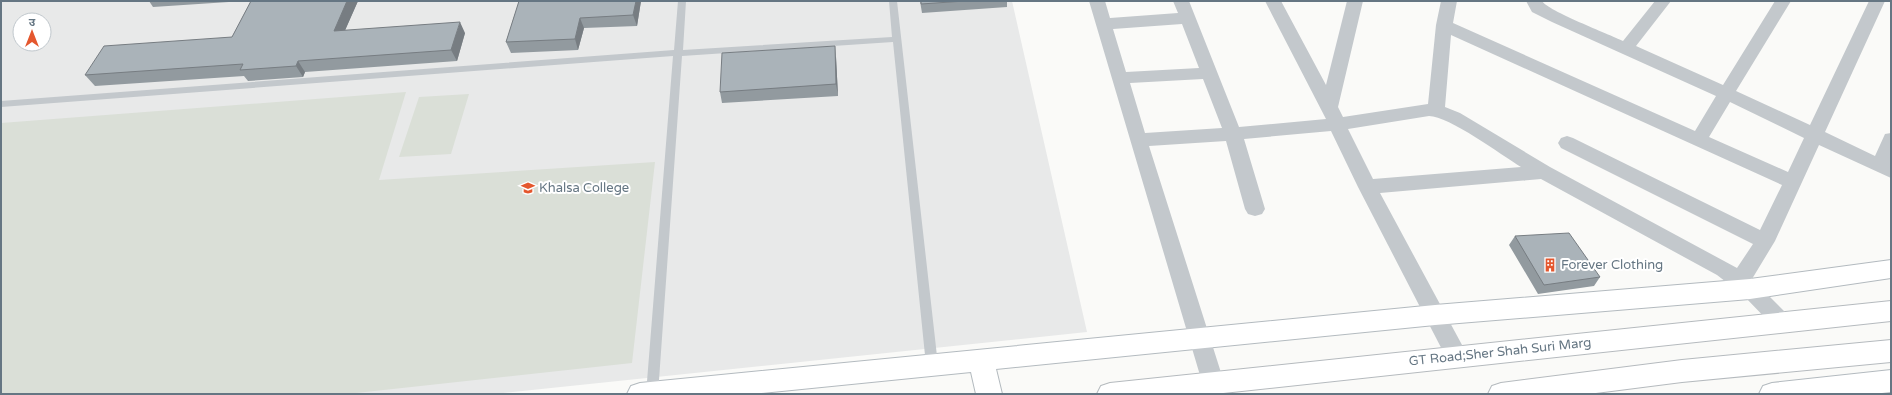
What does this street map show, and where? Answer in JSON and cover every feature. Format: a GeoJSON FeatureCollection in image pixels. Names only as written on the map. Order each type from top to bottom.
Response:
{"type":"FeatureCollection","features":[{"type":"Feature","properties":{"kind":"main road"},"geometry":{"type":"LineString","coordinates":[[648,394],[932,364],[1745,285],[1891,269]]}},
{"type":"Feature","properties":{"kind":"main road","name":"GT Road;Sher Shah Suri Marg"},"geometry":{"type":"LineString","coordinates":[[1110,394],[1891,311]]}},
{"type":"Feature","properties":{"kind":"main road"},"geometry":{"type":"LineString","coordinates":[[1501,394],[1682,372],[1891,351]]}},
{"type":"Feature","properties":{"kind":"main road"},"geometry":{"type":"LineString","coordinates":[[981,360],[989,394]]}},
{"type":"Feature","properties":{"kind":"main road"},"geometry":{"type":"LineString","coordinates":[[1772,394],[1807,392],[1891,381]]}},
{"type":"Feature","properties":{"kind":"street"},"geometry":{"type":"LineString","coordinates":[[1097,1],[1105,24],[1119,78],[1213,382]]}},
{"type":"Feature","properties":{"kind":"street"},"geometry":{"type":"LineString","coordinates":[[1181,1],[1233,134],[1255,209]]}},
{"type":"Feature","properties":{"kind":"street"},"geometry":{"type":"LineString","coordinates":[[1273,1],[1329,107],[1367,186],[1457,356]]}},
{"type":"Feature","properties":{"kind":"street"},"geometry":{"type":"LineString","coordinates":[[1329,107],[1355,1]]}},
{"type":"Feature","properties":{"kind":"street"},"geometry":{"type":"LineString","coordinates":[[1436,110],[1444,25],[1449,1]]}},
{"type":"Feature","properties":{"kind":"street"},"geometry":{"type":"LineString","coordinates":[[1534,1],[1538,8],[1886,168],[1891,139]]}},
{"type":"Feature","properties":{"kind":"street"},"geometry":{"type":"LineString","coordinates":[[1625,49],[1662,1]]}},
{"type":"Feature","properties":{"kind":"street"},"geometry":{"type":"LineString","coordinates":[[1698,140],[1783,1]]}},
{"type":"Feature","properties":{"kind":"street"},"geometry":{"type":"LineString","coordinates":[[1745,285],[1875,1]]}},
{"type":"Feature","properties":{"kind":"street"},"geometry":{"type":"LineString","coordinates":[[1105,24],[1187,18]]}},
{"type":"Feature","properties":{"kind":"street"},"geometry":{"type":"LineString","coordinates":[[1444,25],[1792,182]]}},
{"type":"Feature","properties":{"kind":"street"},"geometry":{"type":"LineString","coordinates":[[1119,78],[1210,72]]}},
{"type":"Feature","properties":{"kind":"street"},"geometry":{"type":"LineString","coordinates":[[1138,140],[1233,134],[1337,124],[1436,110],[1454,117],[1543,172],[1714,263],[1745,285],[1782,322]]}},
{"type":"Feature","properties":{"kind":"street"},"geometry":{"type":"LineString","coordinates":[[1567,143],[1765,241]]}},
{"type":"Feature","properties":{"kind":"street"},"geometry":{"type":"LineString","coordinates":[[1367,186],[1543,172]]}},
{"type":"Feature","properties":{"kind":"lane"},"geometry":{"type":"LineString","coordinates":[[648,394],[682,1]]}},
{"type":"Feature","properties":{"kind":"lane"},"geometry":{"type":"LineString","coordinates":[[893,1],[932,364]]}},
{"type":"Feature","properties":{"kind":"lane"},"geometry":{"type":"LineString","coordinates":[[1,104],[677,54],[898,40]]}},
{"type":"Feature","properties":{"kind":"shaded area","name":"Khalsa College"},"geometry":{"type":"Polygon","coordinates":[[[1,1],[1012,1],[1087,332],[494,394],[1,394],[1,1]]]}},
{"type":"Feature","properties":{"kind":"shaded area"},"geometry":{"type":"Polygon","coordinates":[[[406,92],[379,180],[655,162],[632,363],[347,394],[1,394],[1,123],[406,92]]]}},
{"type":"Feature","properties":{"kind":"shaded area"},"geometry":{"type":"Polygon","coordinates":[[[469,94],[451,154],[399,157],[419,97],[469,94]]]}},
{"type":"Feature","properties":{"kind":"building"},"geometry":{"type":"Polygon","coordinates":[[[251,1],[347,1],[334,31],[460,22],[451,50],[298,61],[296,66],[240,70],[243,64],[85,75],[104,46],[232,37],[251,1]]]}},
{"type":"Feature","properties":{"kind":"building"},"geometry":{"type":"Polygon","coordinates":[[[519,1],[636,1],[633,15],[580,18],[575,39],[506,42],[519,1]]]}},
{"type":"Feature","properties":{"kind":"building"},"geometry":{"type":"Polygon","coordinates":[[[921,1],[965,1],[921,4],[921,1]]]}},
{"type":"Feature","properties":{"kind":"building"},"geometry":{"type":"Polygon","coordinates":[[[835,46],[836,84],[720,92],[722,53],[835,46]]]}},
{"type":"Feature","properties":{"kind":"building","name":"Forever Clothing"},"geometry":{"type":"Polygon","coordinates":[[[1569,233],[1600,277],[1544,285],[1515,236],[1569,233]]]}},
{"type":"Feature","properties":{"kind":"place","name":"Khalsa College"},"geometry":{"type":"Point","coordinates":[528,188]}},
{"type":"Feature","properties":{"kind":"place","name":"Forever Clothing"},"geometry":{"type":"Point","coordinates":[1550,265]}}]}
